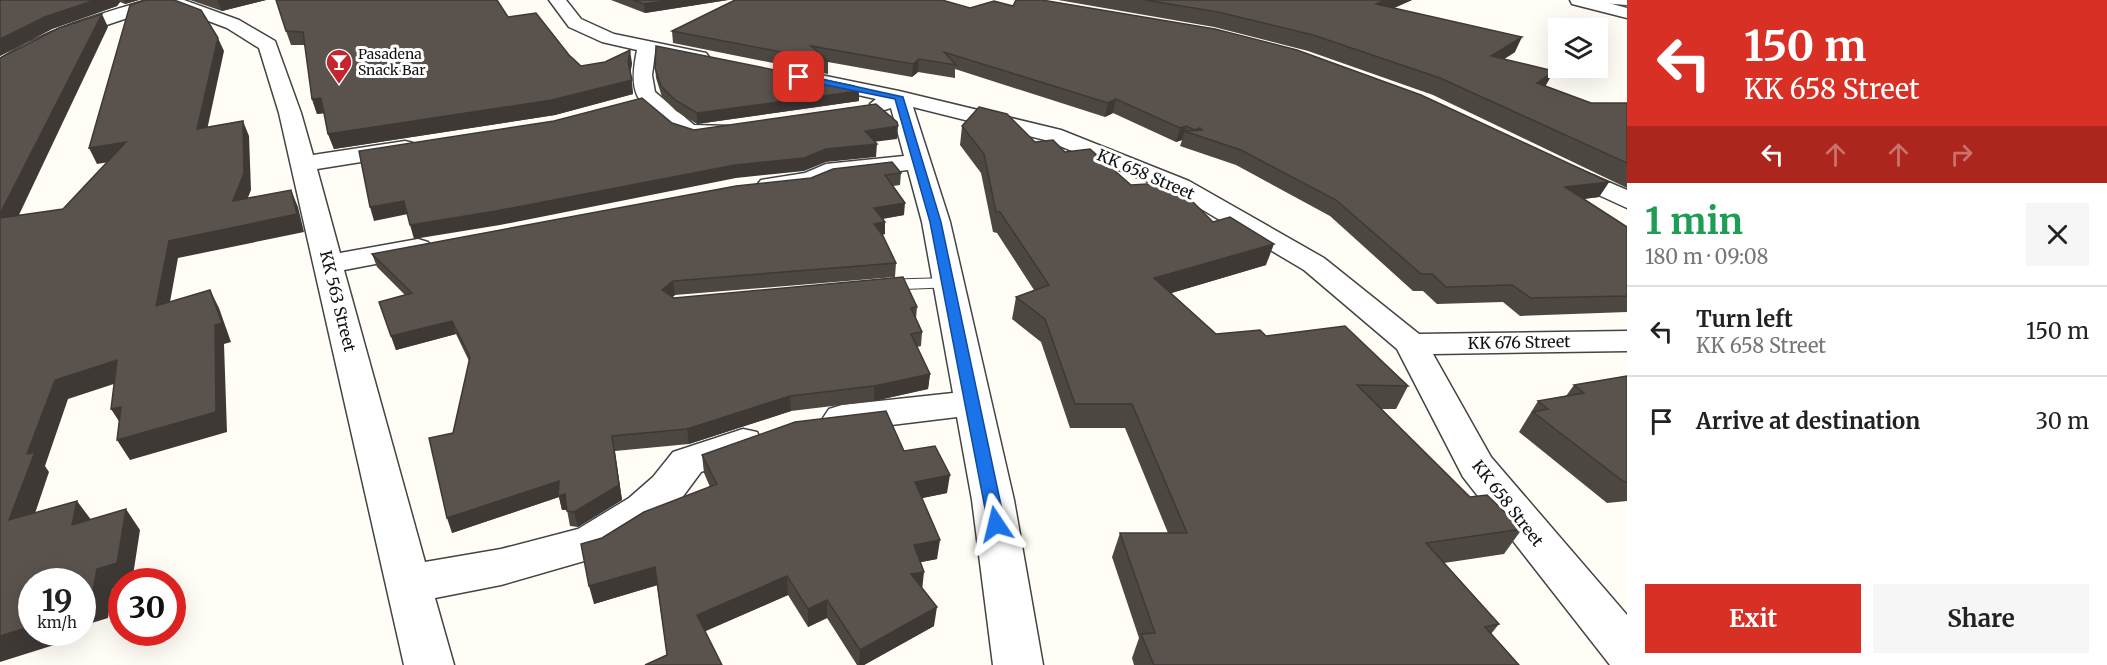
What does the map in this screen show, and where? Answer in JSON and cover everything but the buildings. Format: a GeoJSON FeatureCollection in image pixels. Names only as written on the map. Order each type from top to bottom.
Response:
{"type":"FeatureCollection","features":[{"type":"Feature","properties":{"kind":"street"},"geometry":{"type":"LineString","coordinates":[[557,0],[575,23],[609,38],[729,63]]}},
{"type":"Feature","properties":{"kind":"street"},"geometry":{"type":"LineString","coordinates":[[1578,0],[1627,13]]}},
{"type":"Feature","properties":{"kind":"street"},"geometry":{"type":"LineString","coordinates":[[0,68],[22,52],[56,35],[186,2]]}},
{"type":"Feature","properties":{"kind":"street","name":"KK 563 Street"},"geometry":{"type":"LineString","coordinates":[[186,2],[233,24],[268,45],[290,112],[429,665]]}},
{"type":"Feature","properties":{"kind":"street"},"geometry":{"type":"LineString","coordinates":[[647,46],[642,75],[645,93],[640,102],[688,132],[746,128]]}},
{"type":"Feature","properties":{"kind":"street","name":"KK 658 Street"},"geometry":{"type":"LineString","coordinates":[[787,74],[899,97],[1053,135],[1180,186],[1314,264],[1411,344],[1477,467],[1627,650]]}},
{"type":"Feature","properties":{"kind":"street"},"geometry":{"type":"LineString","coordinates":[[835,114],[868,109],[899,97],[936,222],[993,500],[1018,665]]}},
{"type":"Feature","properties":{"kind":"street"},"geometry":{"type":"LineString","coordinates":[[303,165],[429,144]]}},
{"type":"Feature","properties":{"kind":"street"},"geometry":{"type":"LineString","coordinates":[[745,188],[811,180],[826,172],[918,162]]}},
{"type":"Feature","properties":{"kind":"street"},"geometry":{"type":"LineString","coordinates":[[1547,162],[1625,197]]}},
{"type":"Feature","properties":{"kind":"street"},"geometry":{"type":"LineString","coordinates":[[328,264],[444,244]]}},
{"type":"Feature","properties":{"kind":"street","name":"KK 676 Street"},"geometry":{"type":"LineString","coordinates":[[1411,344],[1627,341]]}},
{"type":"Feature","properties":{"kind":"street"},"geometry":{"type":"LineString","coordinates":[[409,584],[501,567],[590,543],[644,509],[667,488],[687,462],[792,427],[973,403]]}},
{"type":"Feature","properties":{"kind":"lane"},"geometry":{"type":"LineString","coordinates":[[1601,0],[1627,2]]}},
{"type":"Feature","properties":{"kind":"lane"},"geometry":{"type":"LineString","coordinates":[[860,287],[948,283]]}},
{"type":"Feature","properties":{"kind":"place","name":"Pasadena Snack Bar"},"geometry":{"type":"Point","coordinates":[339,85]}},
{"type":"Feature","properties":{"kind":"route"},"geometry":{"type":"LineString","coordinates":[[799,77],[899,97],[936,222],[996,524]]}}]}
